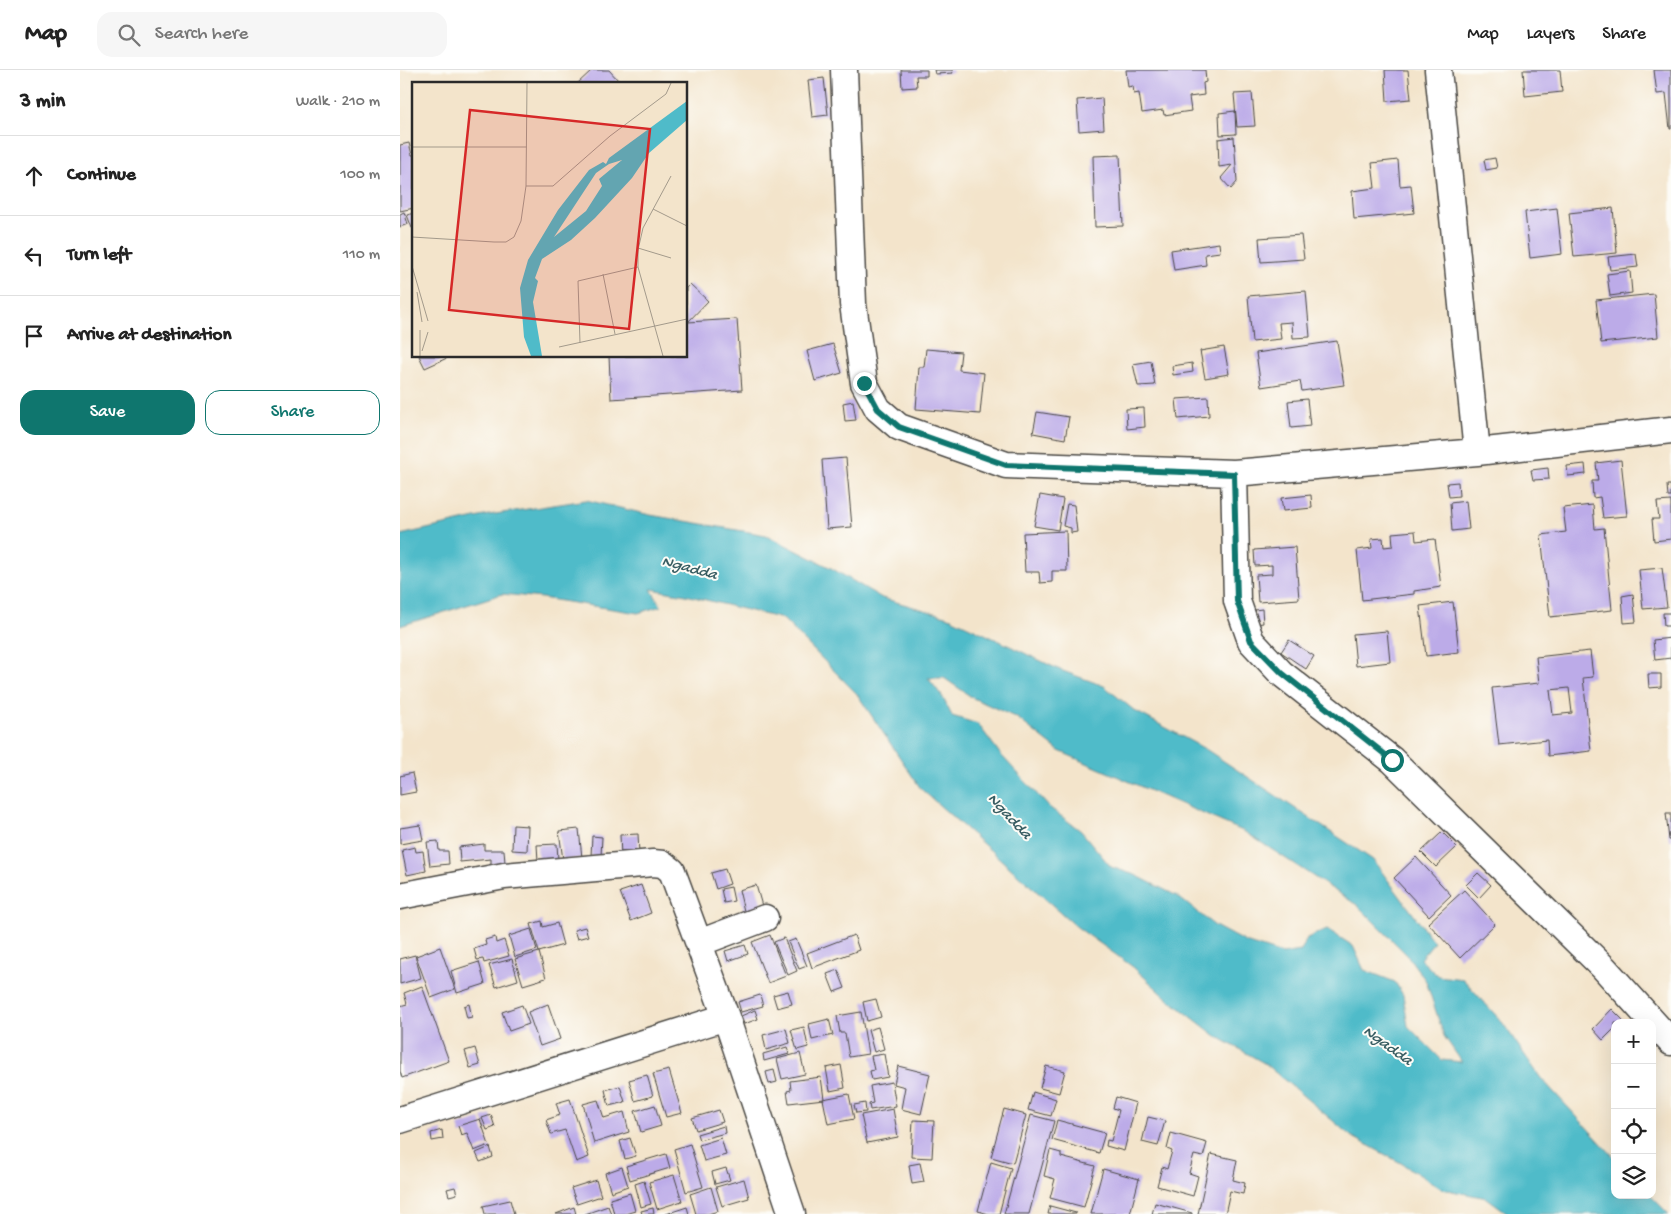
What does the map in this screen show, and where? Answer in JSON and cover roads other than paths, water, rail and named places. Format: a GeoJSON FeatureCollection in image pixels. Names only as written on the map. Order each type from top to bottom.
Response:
{"type":"FeatureCollection","features":[{"type":"Feature","properties":{"kind":"street"},"geometry":{"type":"LineString","coordinates":[[844,70],[853,304],[864,383],[878,409],[899,427],[1006,465],[1234,474],[1477,452],[1671,430]]}},
{"type":"Feature","properties":{"kind":"street"},"geometry":{"type":"LineString","coordinates":[[1438,70],[1477,452]]}},
{"type":"Feature","properties":{"kind":"street"},"geometry":{"type":"LineString","coordinates":[[1234,474],[1237,601],[1251,641],[1282,673],[1392,760],[1604,968],[1671,1042]]}},
{"type":"Feature","properties":{"kind":"street"},"geometry":{"type":"LineString","coordinates":[[400,896],[504,876],[653,863],[663,864],[672,871],[726,1017],[792,1214]]}},
{"type":"Feature","properties":{"kind":"street"},"geometry":{"type":"LineString","coordinates":[[699,943],[765,918]]}},
{"type":"Feature","properties":{"kind":"street"},"geometry":{"type":"LineString","coordinates":[[400,1120],[726,1017]]}},
{"type":"Feature","properties":{"kind":"water","name":"Ngadda"},"geometry":{"type":"Polygon","coordinates":[[[586,500],[650,515],[766,535],[831,568],[882,598],[949,617],[1060,670],[1104,686],[1135,711],[1207,750],[1373,860],[1434,942],[1420,959],[1438,976],[1463,979],[1502,1022],[1540,1077],[1611,1154],[1611,1199],[1654,1199],[1669,1214],[1509,1214],[1487,1198],[1442,1189],[1401,1163],[1351,1136],[1264,1063],[1216,1036],[1167,998],[1133,967],[1077,927],[921,789],[857,694],[783,619],[686,595],[651,589],[661,606],[638,613],[542,598],[502,594],[400,626],[400,535],[489,515],[586,500]],[[928,678],[942,696],[952,716],[978,724],[1001,755],[1049,807],[1081,831],[1111,867],[1135,875],[1177,896],[1215,926],[1245,942],[1282,954],[1301,951],[1307,938],[1327,929],[1353,946],[1364,970],[1395,982],[1403,995],[1408,1026],[1442,1060],[1462,1062],[1444,1036],[1426,981],[1407,955],[1357,905],[1245,832],[1059,751],[1017,718],[973,698],[944,678],[928,678]]]}}]}
